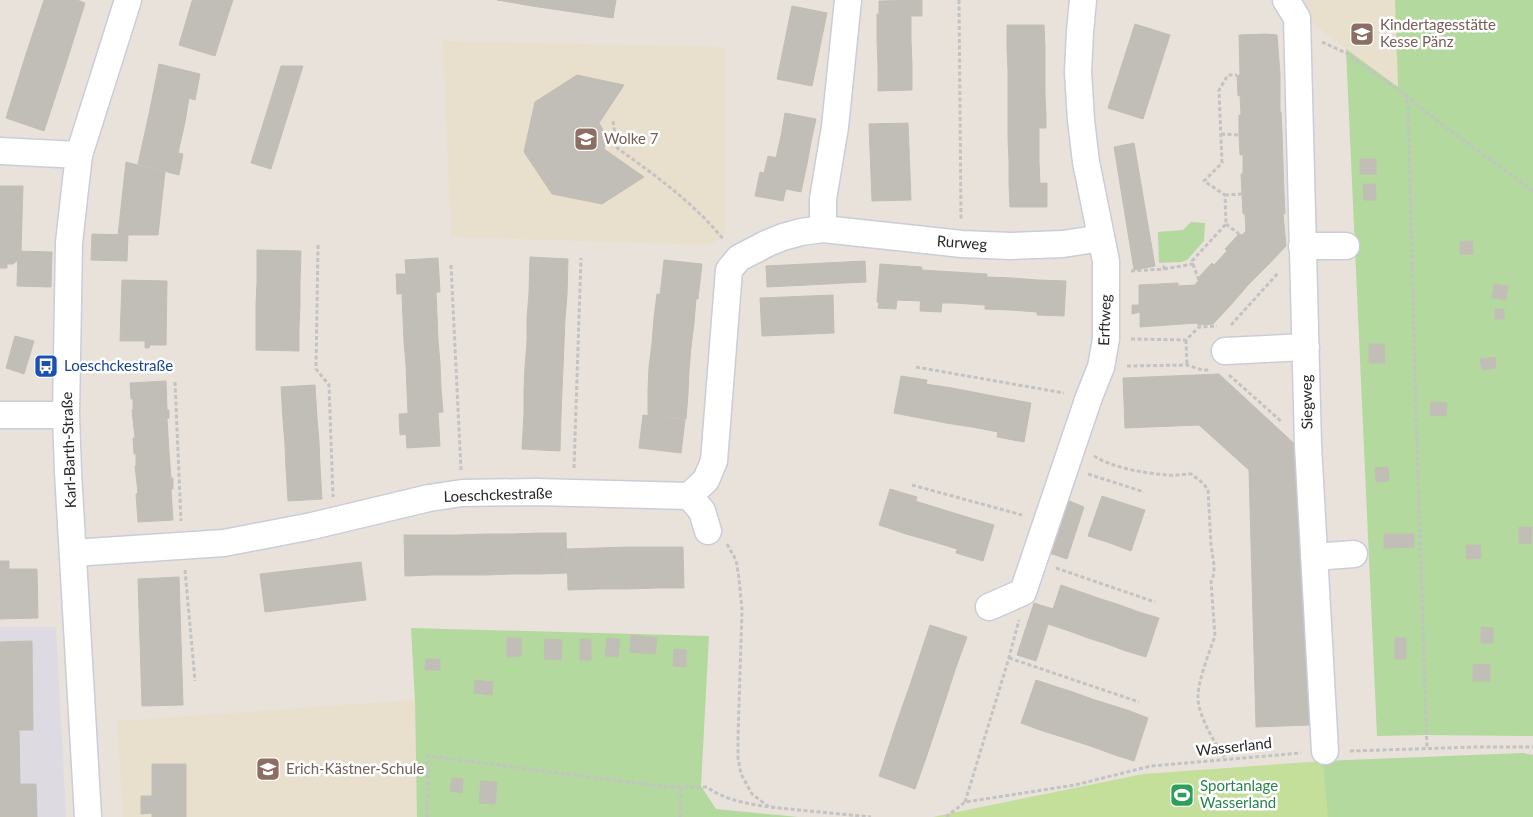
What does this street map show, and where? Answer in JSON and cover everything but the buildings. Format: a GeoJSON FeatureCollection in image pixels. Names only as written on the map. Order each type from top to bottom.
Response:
{"type":"FeatureCollection","features":[{"type":"Feature","properties":{"kind":"street","name":"Karl-Barth-Straße"},"geometry":{"type":"LineString","coordinates":[[88,817],[66,415],[69,243],[80,155],[128,0]]}},
{"type":"Feature","properties":{"kind":"street"},"geometry":{"type":"LineString","coordinates":[[823,229],[823,199],[835,127],[848,0]]}},
{"type":"Feature","properties":{"kind":"street","name":"Erftweg"},"geometry":{"type":"LineString","coordinates":[[1023,592],[1101,367],[1106,339],[1106,261],[1086,162],[1081,120],[1078,72],[1083,0]]}},
{"type":"Feature","properties":{"kind":"street","name":"Siegweg"},"geometry":{"type":"LineString","coordinates":[[1286,0],[1297,18],[1308,445],[1325,751]]}},
{"type":"Feature","properties":{"kind":"street"},"geometry":{"type":"LineString","coordinates":[[0,151],[80,155]]}},
{"type":"Feature","properties":{"kind":"street","name":"Rurweg"},"geometry":{"type":"LineString","coordinates":[[739,258],[783,237],[823,229],[962,244],[1010,246],[1063,244],[1101,238]]}},
{"type":"Feature","properties":{"kind":"street"},"geometry":{"type":"LineString","coordinates":[[1302,246],[1346,246]]}},
{"type":"Feature","properties":{"kind":"street"},"geometry":{"type":"LineString","coordinates":[[708,531],[702,511],[689,496],[706,480],[714,461],[729,270],[739,258]]}},
{"type":"Feature","properties":{"kind":"street"},"geometry":{"type":"LineString","coordinates":[[1222,348],[1306,347]]}},
{"type":"Feature","properties":{"kind":"street"},"geometry":{"type":"LineString","coordinates":[[0,415],[66,415]]}},
{"type":"Feature","properties":{"kind":"street","name":"Loeschckestraße"},"geometry":{"type":"LineString","coordinates":[[73,554],[224,543],[429,498],[462,493],[536,492],[689,496]]}},
{"type":"Feature","properties":{"kind":"street"},"geometry":{"type":"LineString","coordinates":[[1314,557],[1354,554]]}},
{"type":"Feature","properties":{"kind":"street"},"geometry":{"type":"LineString","coordinates":[[989,607],[1023,592]]}},
{"type":"Feature","properties":{"kind":"path"},"geometry":{"type":"LineString","coordinates":[[959,0],[962,244]]}},
{"type":"Feature","properties":{"kind":"path"},"geometry":{"type":"LineString","coordinates":[[1297,31],[1346,53],[1405,94],[1440,123],[1533,191]]}},
{"type":"Feature","properties":{"kind":"path"},"geometry":{"type":"LineString","coordinates":[[1237,75],[1228,75],[1219,90],[1222,163],[1204,181],[1226,195],[1242,194]]}},
{"type":"Feature","properties":{"kind":"path"},"geometry":{"type":"LineString","coordinates":[[1405,94],[1408,105],[1415,395],[1427,749]]}},
{"type":"Feature","properties":{"kind":"path"},"geometry":{"type":"LineString","coordinates":[[613,121],[617,148],[662,181],[702,215],[739,258]]}},
{"type":"Feature","properties":{"kind":"path"},"geometry":{"type":"LineString","coordinates":[[1221,134],[1239,135]]}},
{"type":"Feature","properties":{"kind":"path"},"geometry":{"type":"LineString","coordinates":[[1198,278],[1192,260],[1226,224],[1226,195]]}},
{"type":"Feature","properties":{"kind":"path"},"geometry":{"type":"LineString","coordinates":[[1226,224],[1239,234]]}},
{"type":"Feature","properties":{"kind":"path"},"geometry":{"type":"LineString","coordinates":[[318,245],[316,370],[329,385],[334,520]]}},
{"type":"Feature","properties":{"kind":"path"},"geometry":{"type":"LineString","coordinates":[[1101,367],[1187,365],[1202,370],[1222,348],[1302,246]]}},
{"type":"Feature","properties":{"kind":"path"},"geometry":{"type":"LineString","coordinates":[[573,494],[581,258]]}},
{"type":"Feature","properties":{"kind":"path"},"geometry":{"type":"LineString","coordinates":[[1164,263],[1164,269]]}},
{"type":"Feature","properties":{"kind":"path"},"geometry":{"type":"LineString","coordinates":[[1106,273],[1164,269],[1193,264]]}},
{"type":"Feature","properties":{"kind":"path"},"geometry":{"type":"LineString","coordinates":[[451,265],[462,493]]}},
{"type":"Feature","properties":{"kind":"path"},"geometry":{"type":"LineString","coordinates":[[1187,365],[1186,340],[1198,327],[1222,348],[1308,445]]}},
{"type":"Feature","properties":{"kind":"path"},"geometry":{"type":"LineString","coordinates":[[1106,339],[1186,340]]}},
{"type":"Feature","properties":{"kind":"path"},"geometry":{"type":"LineString","coordinates":[[916,367],[1089,398]]}},
{"type":"Feature","properties":{"kind":"path"},"geometry":{"type":"LineString","coordinates":[[175,382],[182,546],[195,681]]}},
{"type":"Feature","properties":{"kind":"path"},"geometry":{"type":"LineString","coordinates":[[1069,457],[1086,452],[1114,466],[1170,476],[1191,474],[1203,483],[1208,490],[1214,565],[1214,574],[1211,581],[1216,636],[1198,695],[1200,708],[1210,731],[1226,759]]}},
{"type":"Feature","properties":{"kind":"path"},"geometry":{"type":"LineString","coordinates":[[1069,457],[1144,492]]}},
{"type":"Feature","properties":{"kind":"path"},"geometry":{"type":"LineString","coordinates":[[912,485],[1047,522]]}},
{"type":"Feature","properties":{"kind":"path"},"geometry":{"type":"LineString","coordinates":[[708,531],[726,542],[736,560],[742,610],[738,758],[741,774],[752,794],[769,807]]}},
{"type":"Feature","properties":{"kind":"path"},"geometry":{"type":"LineString","coordinates":[[1034,561],[1155,602]]}},
{"type":"Feature","properties":{"kind":"path"},"geometry":{"type":"LineString","coordinates":[[965,802],[1019,625],[1023,592]]}},
{"type":"Feature","properties":{"kind":"path"},"geometry":{"type":"LineString","coordinates":[[1009,658],[1139,702]]}},
{"type":"Feature","properties":{"kind":"path","name":"Wasserland"},"geometry":{"type":"LineString","coordinates":[[946,817],[965,802],[1075,785],[1151,766],[1325,751],[1533,747]]}},
{"type":"Feature","properties":{"kind":"path"},"geometry":{"type":"LineString","coordinates":[[427,817],[428,756],[667,788],[707,787],[734,799],[755,805],[871,817]]}},
{"type":"Feature","properties":{"kind":"path"},"geometry":{"type":"LineString","coordinates":[[680,817],[681,787]]}},
{"type":"Feature","properties":{"kind":"shaded area","name":"Kindertagesstätte Kesse Pänz"},"geometry":{"type":"Polygon","coordinates":[[[1301,0],[1395,0],[1398,88],[1308,20],[1307,4],[1301,0]]]}},
{"type":"Feature","properties":{"kind":"shaded area","name":"Wolke 7"},"geometry":{"type":"Polygon","coordinates":[[[443,41],[725,47],[726,231],[722,237],[710,245],[451,237],[443,41]]]}},
{"type":"Feature","properties":{"kind":"shaded area"},"geometry":{"type":"Polygon","coordinates":[[[0,627],[56,627],[66,817],[0,817],[0,627]]]}},
{"type":"Feature","properties":{"kind":"shaded area","name":"Erich-Kästner-Schule"},"geometry":{"type":"Polygon","coordinates":[[[415,700],[417,817],[123,817],[117,721],[415,700]]]}},
{"type":"Feature","properties":{"kind":"green space"},"geometry":{"type":"Polygon","coordinates":[[[1395,0],[1533,0],[1533,736],[1377,736],[1346,49],[1398,87],[1395,0]]]}},
{"type":"Feature","properties":{"kind":"green space"},"geometry":{"type":"Polygon","coordinates":[[[1191,222],[1205,223],[1204,241],[1187,260],[1159,263],[1158,232],[1183,230],[1191,222]]]}},
{"type":"Feature","properties":{"kind":"green space"},"geometry":{"type":"Polygon","coordinates":[[[411,628],[709,636],[701,786],[716,809],[798,817],[417,817],[415,700],[411,628]]]}},
{"type":"Feature","properties":{"kind":"green space"},"geometry":{"type":"Polygon","coordinates":[[[1523,753],[1533,755],[1533,817],[1304,817],[1323,761],[1523,753]]]}},
{"type":"Feature","properties":{"kind":"green space","name":"Sportanlage Wasserland"},"geometry":{"type":"Polygon","coordinates":[[[1323,761],[1328,817],[933,817],[1143,774],[1323,761]]]}},
{"type":"Feature","properties":{"kind":"place","name":"Kindertagesstätte Kesse Pänz"},"geometry":{"type":"Point","coordinates":[1362,34]}},
{"type":"Feature","properties":{"kind":"place","name":"Wolke 7"},"geometry":{"type":"Point","coordinates":[586,139]}},
{"type":"Feature","properties":{"kind":"place","name":"Loeschckestraße"},"geometry":{"type":"Point","coordinates":[46,366]}},
{"type":"Feature","properties":{"kind":"place","name":"Erich-Kästner-Schule"},"geometry":{"type":"Point","coordinates":[268,769]}},
{"type":"Feature","properties":{"kind":"place","name":"Sportanlage Wasserland"},"geometry":{"type":"Point","coordinates":[1182,795]}}]}
